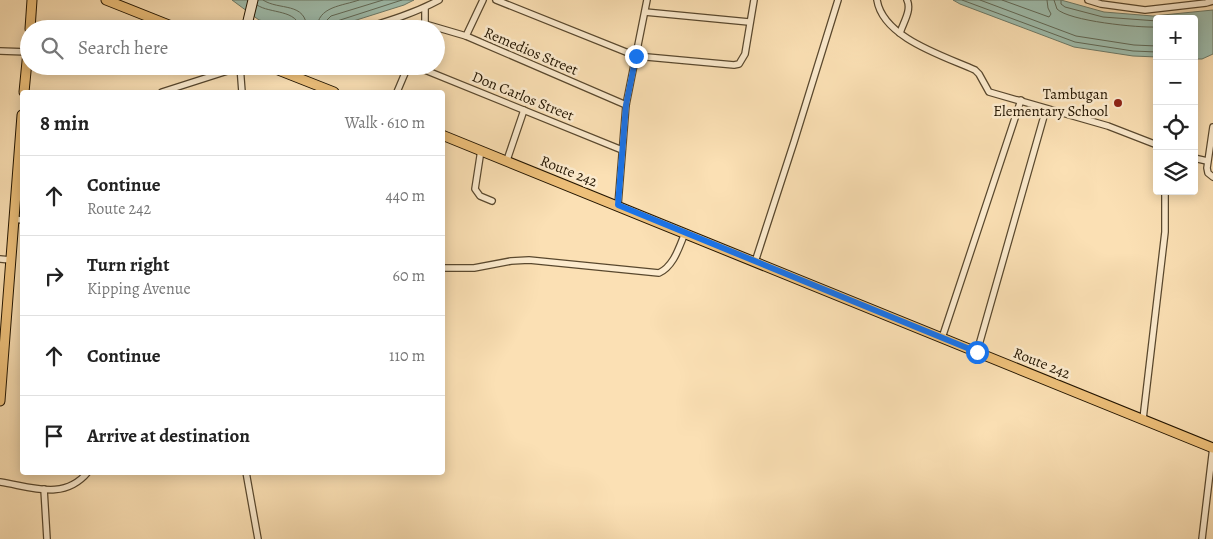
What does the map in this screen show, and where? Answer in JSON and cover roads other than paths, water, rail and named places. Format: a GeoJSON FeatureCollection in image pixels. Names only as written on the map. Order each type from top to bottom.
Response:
{"type":"FeatureCollection","features":[{"type":"Feature","properties":{"kind":"main road"},"geometry":{"type":"LineString","coordinates":[[31,20],[32,0]]}},
{"type":"Feature","properties":{"kind":"main road"},"geometry":{"type":"LineString","coordinates":[[106,0],[156,20]]}},
{"type":"Feature","properties":{"kind":"main road"},"geometry":{"type":"LineString","coordinates":[[24,90],[26,75]]}},
{"type":"Feature","properties":{"kind":"main road"},"geometry":{"type":"LineString","coordinates":[[291,75],[329,90]]}},
{"type":"Feature","properties":{"kind":"main road","name":"Route 242"},"geometry":{"type":"LineString","coordinates":[[445,136],[1213,447]]}},
{"type":"Feature","properties":{"kind":"main road"},"geometry":{"type":"LineString","coordinates":[[0,401],[11,260],[18,220],[20,171]]}},
{"type":"Feature","properties":{"kind":"street"},"geometry":{"type":"LineString","coordinates":[[248,20],[253,0]]}},
{"type":"Feature","properties":{"kind":"street"},"geometry":{"type":"LineString","coordinates":[[393,20],[425,8],[439,0]]}},
{"type":"Feature","properties":{"kind":"street"},"geometry":{"type":"LineString","coordinates":[[466,36],[483,0]]}},
{"type":"Feature","properties":{"kind":"street"},"geometry":{"type":"LineString","coordinates":[[496,0],[636,56],[734,65],[743,61],[754,0]]}},
{"type":"Feature","properties":{"kind":"street"},"geometry":{"type":"LineString","coordinates":[[618,205],[626,105],[647,0]]}},
{"type":"Feature","properties":{"kind":"street"},"geometry":{"type":"LineString","coordinates":[[755,262],[838,0]]}},
{"type":"Feature","properties":{"kind":"street"},"geometry":{"type":"LineString","coordinates":[[877,0],[880,12],[893,28],[926,48],[975,70],[980,74],[989,92],[1108,126],[1153,143]]}},
{"type":"Feature","properties":{"kind":"street"},"geometry":{"type":"LineString","coordinates":[[900,33],[908,10],[909,4],[907,0]]}},
{"type":"Feature","properties":{"kind":"street"},"geometry":{"type":"LineString","coordinates":[[1088,0],[1101,4],[1145,10],[1213,1]]}},
{"type":"Feature","properties":{"kind":"street"},"geometry":{"type":"LineString","coordinates":[[424,20],[425,8]]}},
{"type":"Feature","properties":{"kind":"street"},"geometry":{"type":"LineString","coordinates":[[645,12],[749,22]]}},
{"type":"Feature","properties":{"kind":"street","name":"Remedios Street"},"geometry":{"type":"LineString","coordinates":[[445,31],[466,36],[626,105]]}},
{"type":"Feature","properties":{"kind":"street"},"geometry":{"type":"LineString","coordinates":[[0,52],[20,52]]}},
{"type":"Feature","properties":{"kind":"street"},"geometry":{"type":"LineString","coordinates":[[168,90],[215,75]]}},
{"type":"Feature","properties":{"kind":"street"},"geometry":{"type":"LineString","coordinates":[[241,75],[242,90]]}},
{"type":"Feature","properties":{"kind":"street"},"geometry":{"type":"LineString","coordinates":[[398,90],[404,75]]}},
{"type":"Feature","properties":{"kind":"street","name":"Don Carlos Street"},"geometry":{"type":"LineString","coordinates":[[437,75],[622,150]]}},
{"type":"Feature","properties":{"kind":"street"},"geometry":{"type":"LineString","coordinates":[[942,338],[1021,100]]}},
{"type":"Feature","properties":{"kind":"street"},"geometry":{"type":"LineString","coordinates":[[977,352],[1046,109]]}},
{"type":"Feature","properties":{"kind":"street"},"geometry":{"type":"LineString","coordinates":[[507,160],[524,110]]}},
{"type":"Feature","properties":{"kind":"street"},"geometry":{"type":"LineString","coordinates":[[1213,126],[1207,161],[1208,173],[1213,177]]}},
{"type":"Feature","properties":{"kind":"street"},"geometry":{"type":"LineString","coordinates":[[481,150],[475,189],[480,196],[492,200]]}},
{"type":"Feature","properties":{"kind":"street"},"geometry":{"type":"LineString","coordinates":[[1198,159],[1207,161]]}},
{"type":"Feature","properties":{"kind":"street"},"geometry":{"type":"LineString","coordinates":[[1143,419],[1166,232],[1165,195]]}},
{"type":"Feature","properties":{"kind":"street"},"geometry":{"type":"LineString","coordinates":[[445,268],[474,268],[511,261],[529,260],[659,273],[666,270],[670,265],[685,233]]}},
{"type":"Feature","properties":{"kind":"street"},"geometry":{"type":"LineString","coordinates":[[0,259],[11,260]]}},
{"type":"Feature","properties":{"kind":"street"},"geometry":{"type":"LineString","coordinates":[[1202,539],[1213,447]]}},
{"type":"Feature","properties":{"kind":"street"},"geometry":{"type":"LineString","coordinates":[[0,482],[60,490],[75,485],[85,475]]}},
{"type":"Feature","properties":{"kind":"street"},"geometry":{"type":"LineString","coordinates":[[247,475],[258,539]]}},
{"type":"Feature","properties":{"kind":"street"},"geometry":{"type":"LineString","coordinates":[[44,489],[47,539]]}},
{"type":"Feature","properties":{"kind":"water"},"geometry":{"type":"Polygon","coordinates":[[[232,0],[414,0],[356,20],[259,20],[232,0]]]}},
{"type":"Feature","properties":{"kind":"water"},"geometry":{"type":"Polygon","coordinates":[[[953,0],[1061,0],[1104,12],[1153,16],[1153,57],[1133,56],[1074,47],[953,0]]]}},
{"type":"Feature","properties":{"kind":"water"},"geometry":{"type":"Polygon","coordinates":[[[1213,10],[1213,54],[1198,59],[1198,15],[1163,15],[1213,10]]]}},
{"type":"Feature","properties":{"kind":"place","name":"Tambugan Elementary School"},"geometry":{"type":"Point","coordinates":[1118,103]}}]}
